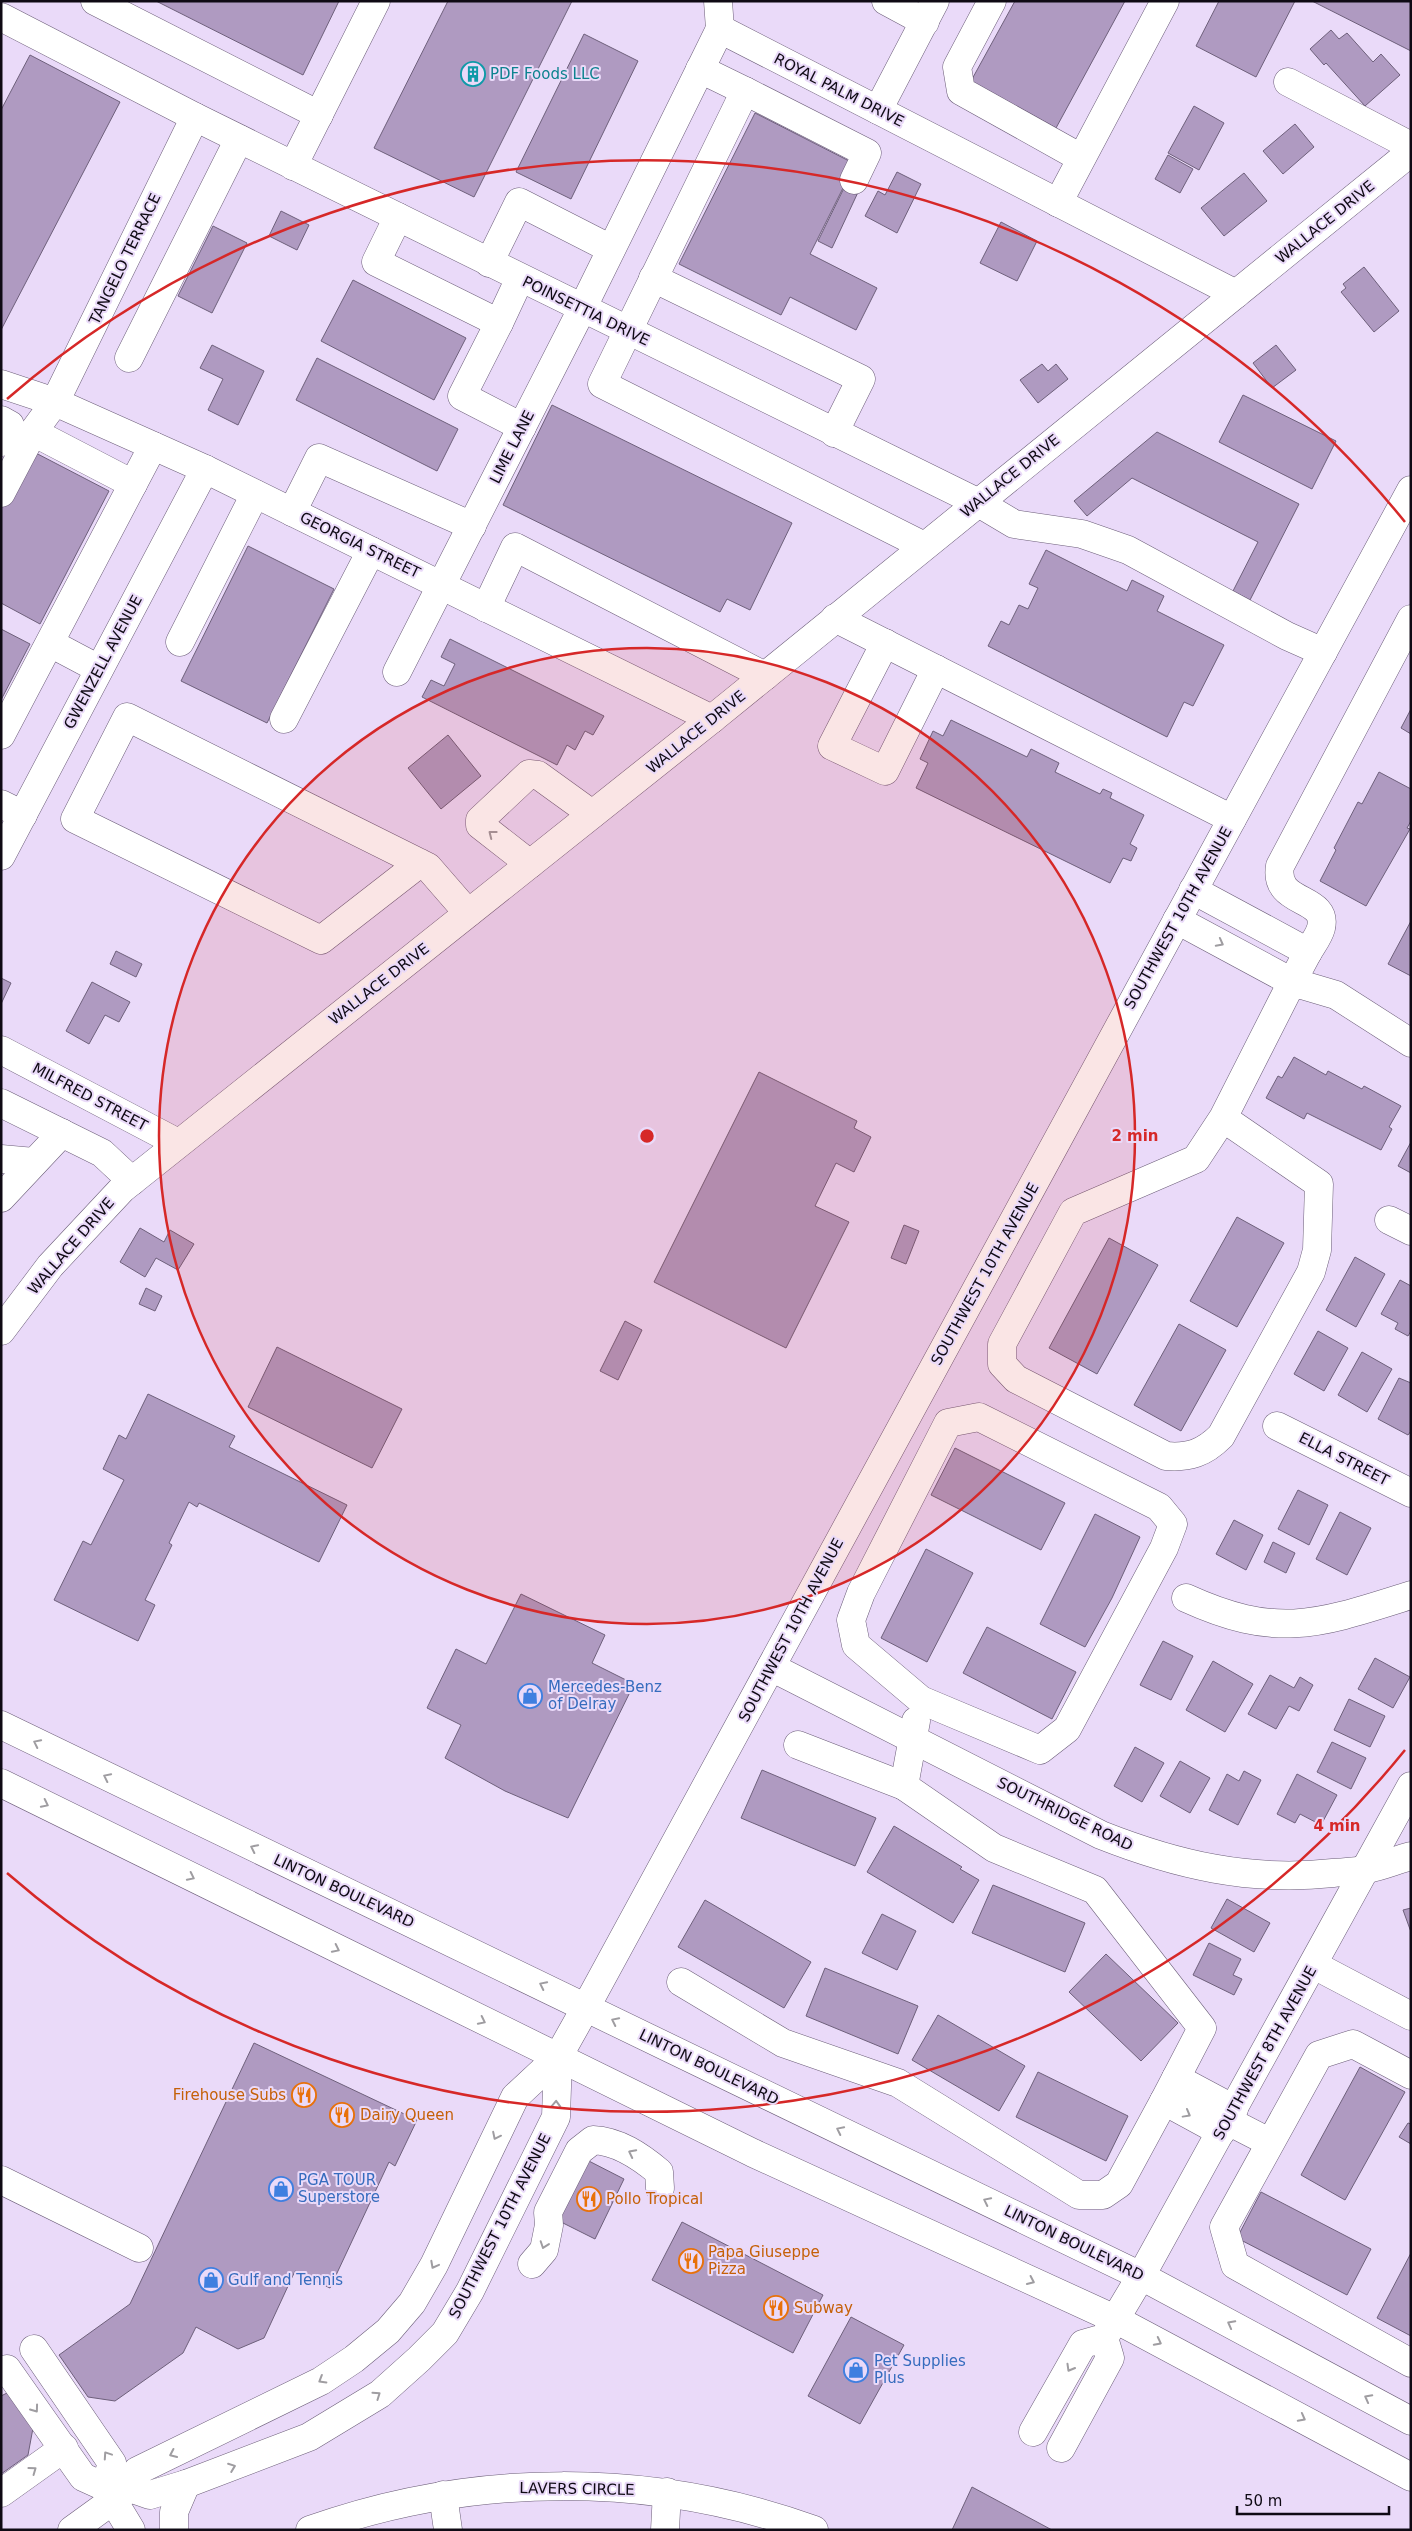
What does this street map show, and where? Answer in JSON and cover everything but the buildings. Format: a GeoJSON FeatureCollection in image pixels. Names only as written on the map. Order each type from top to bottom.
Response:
{"type":"FeatureCollection","features":[{"type":"Feature","properties":{"kind":"street"},"geometry":{"type":"LineString","coordinates":[[95,1],[319,115]]}},
{"type":"Feature","properties":{"kind":"street"},"geometry":{"type":"LineString","coordinates":[[294,166],[376,1]]}},
{"type":"Feature","properties":{"kind":"street"},"geometry":{"type":"LineString","coordinates":[[582,309],[720,29],[718,1]]}},
{"type":"Feature","properties":{"kind":"street"},"geometry":{"type":"LineString","coordinates":[[878,110],[930,12],[886,1]]}},
{"type":"Feature","properties":{"kind":"street"},"geometry":{"type":"LineString","coordinates":[[992,1],[958,67],[961,91],[1082,158]]}},
{"type":"Feature","properties":{"kind":"street"},"geometry":{"type":"LineString","coordinates":[[1058,203],[1165,1]]}},
{"type":"Feature","properties":{"kind":"street","name":"POINSETTIA DRIVE"},"geometry":{"type":"LineString","coordinates":[[1,17],[239,139],[978,502],[1014,524],[1082,534],[1128,550],[1287,636],[1323,652]]}},
{"type":"Feature","properties":{"kind":"street","name":"ROYAL PALM DRIVE"},"geometry":{"type":"LineString","coordinates":[[720,29],[1236,294]]}},
{"type":"Feature","properties":{"kind":"street"},"geometry":{"type":"LineString","coordinates":[[700,69],[867,153],[854,180]]}},
{"type":"Feature","properties":{"kind":"street"},"geometry":{"type":"LineString","coordinates":[[1288,82],[1411,146]]}},
{"type":"Feature","properties":{"kind":"street"},"geometry":{"type":"LineString","coordinates":[[745,91],[602,384],[924,546]]}},
{"type":"Feature","properties":{"kind":"street","name":"TANGELO TERRACE"},"geometry":{"type":"LineString","coordinates":[[1,493],[33,432],[55,402],[195,117]]}},
{"type":"Feature","properties":{"kind":"street"},"geometry":{"type":"LineString","coordinates":[[129,358],[239,139]]}},
{"type":"Feature","properties":{"kind":"street","name":"WALLACE DRIVE"},"geometry":{"type":"LineString","coordinates":[[1,1331],[50,1266],[132,1181],[712,719],[1411,152]]}},
{"type":"Feature","properties":{"kind":"street"},"geometry":{"type":"LineString","coordinates":[[489,262],[520,202],[611,249]]}},
{"type":"Feature","properties":{"kind":"street"},"geometry":{"type":"LineString","coordinates":[[398,217],[376,262],[499,323]]}},
{"type":"Feature","properties":{"kind":"street"},"geometry":{"type":"LineString","coordinates":[[520,278],[462,396],[522,427]]}},
{"type":"Feature","properties":{"kind":"street"},"geometry":{"type":"LineString","coordinates":[[653,278],[861,379],[834,432]]}},
{"type":"Feature","properties":{"kind":"street","name":"LIME LANE"},"geometry":{"type":"LineString","coordinates":[[397,672],[582,309]]}},
{"type":"Feature","properties":{"kind":"street","name":"GEORGIA STREET"},"geometry":{"type":"LineString","coordinates":[[1,384],[55,402],[205,469],[712,719]]}},
{"type":"Feature","properties":{"kind":"street"},"geometry":{"type":"LineString","coordinates":[[1,420],[10,425],[1,442]]}},
{"type":"Feature","properties":{"kind":"street"},"geometry":{"type":"LineString","coordinates":[[33,432],[133,484]]}},
{"type":"Feature","properties":{"kind":"street"},"geometry":{"type":"LineString","coordinates":[[1,735],[153,446]]}},
{"type":"Feature","properties":{"kind":"street"},"geometry":{"type":"LineString","coordinates":[[292,512],[319,458],[472,526]]}},
{"type":"Feature","properties":{"kind":"street","name":"GWENZELL AVENUE"},"geometry":{"type":"LineString","coordinates":[[1,856],[12,810],[99,669],[205,469]]}},
{"type":"Feature","properties":{"kind":"street","name":"SOUTHWEST 10TH AVENUE"},"geometry":{"type":"LineString","coordinates":[[72,2530],[137,2471],[321,2381],[354,2359],[388,2331],[412,2303],[434,2265],[515,2097],[558,2058],[1411,490]]}},
{"type":"Feature","properties":{"kind":"street"},"geometry":{"type":"LineString","coordinates":[[180,642],[256,494]]}},
{"type":"Feature","properties":{"kind":"street"},"geometry":{"type":"LineString","coordinates":[[486,608],[515,547],[765,676]]}},
{"type":"Feature","properties":{"kind":"street"},"geometry":{"type":"LineString","coordinates":[[284,719],[371,551]]}},
{"type":"Feature","properties":{"kind":"street"},"geometry":{"type":"LineString","coordinates":[[836,618],[1232,819]]}},
{"type":"Feature","properties":{"kind":"street"},"geometry":{"type":"LineString","coordinates":[[1223,1118],[1319,1184],[1317,1250],[1311,1272],[1221,1436],[1210,1447],[1196,1455],[1181,1458],[1166,1456],[1016,1379],[1002,1364],[1002,1344],[1073,1212],[1196,1159],[1223,1118],[1292,982],[1321,930],[1320,916],[1312,904],[1287,892],[1283,887],[1279,873],[1280,866],[1411,619]]}},
{"type":"Feature","properties":{"kind":"street"},"geometry":{"type":"LineString","coordinates":[[50,643],[99,669]]}},
{"type":"Feature","properties":{"kind":"street"},"geometry":{"type":"LineString","coordinates":[[885,643],[832,746],[885,771],[936,669]]}},
{"type":"Feature","properties":{"kind":"street"},"geometry":{"type":"LineString","coordinates":[[420,863],[321,940],[75,819],[127,717],[420,863],[428,867],[468,913]]}},
{"type":"Feature","properties":{"kind":"street"},"geometry":{"type":"LineString","coordinates":[[530,864],[480,825],[480,820],[529,774],[538,775],[592,814]]}},
{"type":"Feature","properties":{"kind":"street"},"geometry":{"type":"LineString","coordinates":[[1193,890],[1308,952]]}},
{"type":"Feature","properties":{"kind":"street"},"geometry":{"type":"LineString","coordinates":[[1177,920],[1292,982],[1336,995],[1411,1043]]}},
{"type":"Feature","properties":{"kind":"street","name":"MILFRED STREET"},"geometry":{"type":"LineString","coordinates":[[1,1050],[178,1143]]}},
{"type":"Feature","properties":{"kind":"street"},"geometry":{"type":"LineString","coordinates":[[1,1103],[102,1153],[132,1181]]}},
{"type":"Feature","properties":{"kind":"street"},"geometry":{"type":"LineString","coordinates":[[1,1198],[62,1133]]}},
{"type":"Feature","properties":{"kind":"street"},"geometry":{"type":"LineString","coordinates":[[1,1160],[34,1162]]}},
{"type":"Feature","properties":{"kind":"street"},"geometry":{"type":"LineString","coordinates":[[979,1417],[1159,1507],[1173,1524],[1164,1548],[1067,1729],[1040,1750],[921,1700],[856,1645],[851,1620],[862,1592],[948,1423],[979,1417]]}},
{"type":"Feature","properties":{"kind":"street","name":"ELLA STREET"},"geometry":{"type":"LineString","coordinates":[[1277,1426],[1411,1493]]}},
{"type":"Feature","properties":{"kind":"street"},"geometry":{"type":"LineString","coordinates":[[1186,1598],[1239,1618],[1268,1624],[1298,1624],[1337,1618],[1411,1595]]}},
{"type":"Feature","properties":{"kind":"street","name":"SOUTHRIDGE ROAD"},"geometry":{"type":"LineString","coordinates":[[771,1667],[1101,1835],[1149,1854],[1233,1873],[1285,1876],[1366,1870],[1411,1856]]}},
{"type":"Feature","properties":{"kind":"street"},"geometry":{"type":"LineString","coordinates":[[904,1786],[921,1700]]}},
{"type":"Feature","properties":{"kind":"street","name":"LINTON BOULEVARD"},"geometry":{"type":"LineString","coordinates":[[1,1725],[1141,2276],[1411,2421]]}},
{"type":"Feature","properties":{"kind":"street"},"geometry":{"type":"LineString","coordinates":[[681,1982],[784,2043],[898,2083],[1080,2195],[1103,2194],[1119,2184],[1202,2028],[1095,1890],[994,1848],[904,1786],[798,1745]]}},
{"type":"Feature","properties":{"kind":"street"},"geometry":{"type":"LineString","coordinates":[[1,1783],[1411,2477]]}},
{"type":"Feature","properties":{"kind":"street","name":"SOUTHWEST 8TH AVENUE"},"geometry":{"type":"LineString","coordinates":[[1110,2329],[1228,2121],[1411,1786]]}},
{"type":"Feature","properties":{"kind":"street"},"geometry":{"type":"LineString","coordinates":[[1314,1965],[1411,2016]]}},
{"type":"Feature","properties":{"kind":"street"},"geometry":{"type":"LineString","coordinates":[[1411,2075],[1353,2044],[1319,2055],[1269,2142],[1224,2227],[1234,2265],[1411,2363]]}},
{"type":"Feature","properties":{"kind":"street","name":"SOUTHWEST 10TH AVENUE"},"geometry":{"type":"LineString","coordinates":[[116,2491],[150,2494],[186,2484],[309,2437],[380,2394],[419,2359],[445,2333],[470,2291],[556,2117],[558,2058]]}},
{"type":"Feature","properties":{"kind":"street"},"geometry":{"type":"LineString","coordinates":[[1170,2090],[1269,2142]]}},
{"type":"Feature","properties":{"kind":"street"},"geometry":{"type":"LineString","coordinates":[[532,2264],[544,2250],[549,2226],[548,2212],[579,2151],[593,2140],[608,2141],[644,2160],[659,2172],[660,2188]]}},
{"type":"Feature","properties":{"kind":"street"},"geometry":{"type":"LineString","coordinates":[[1,2180],[139,2248]]}},
{"type":"Feature","properties":{"kind":"street"},"geometry":{"type":"LineString","coordinates":[[1033,2432],[1084,2344],[1110,2329]]}},
{"type":"Feature","properties":{"kind":"street"},"geometry":{"type":"LineString","coordinates":[[1061,2448],[1110,2358],[1110,2329]]}},
{"type":"Feature","properties":{"kind":"street"},"geometry":{"type":"LineString","coordinates":[[34,2349],[112,2463],[116,2491],[131,2530]]}},
{"type":"Feature","properties":{"kind":"street"},"geometry":{"type":"LineString","coordinates":[[6,2369],[64,2448],[83,2478],[116,2491]]}},
{"type":"Feature","properties":{"kind":"street"},"geometry":{"type":"LineString","coordinates":[[1,2493],[64,2448]]}},
{"type":"Feature","properties":{"kind":"street"},"geometry":{"type":"LineString","coordinates":[[174,2530],[174,2512],[186,2484]]}},
{"type":"Feature","properties":{"kind":"street","name":"LAVERS CIRCLE"},"geometry":{"type":"LineString","coordinates":[[310,2530],[399,2504],[443,2495],[503,2488],[563,2485],[608,2486],[667,2492],[725,2503],[782,2518],[814,2530]]}},
{"type":"Feature","properties":{"kind":"street"},"geometry":{"type":"LineString","coordinates":[[665,2530],[667,2492]]}},
{"type":"Feature","properties":{"kind":"street"},"geometry":{"type":"LineString","coordinates":[[443,2495],[448,2530]]}},
{"type":"Feature","properties":{"kind":"place","name":"PDF Foods LLC"},"geometry":{"type":"Point","coordinates":[473,74]}},
{"type":"Feature","properties":{"kind":"place","name":"Mercedes-Benz of Delray"},"geometry":{"type":"Point","coordinates":[530,1696]}},
{"type":"Feature","properties":{"kind":"place","name":"Firehouse Subs"},"geometry":{"type":"Point","coordinates":[304,2095]}},
{"type":"Feature","properties":{"kind":"place","name":"Dairy Queen"},"geometry":{"type":"Point","coordinates":[342,2115]}},
{"type":"Feature","properties":{"kind":"place","name":"PGA TOUR Superstore"},"geometry":{"type":"Point","coordinates":[281,2189]}},
{"type":"Feature","properties":{"kind":"place","name":"Pollo Tropical"},"geometry":{"type":"Point","coordinates":[589,2199]}},
{"type":"Feature","properties":{"kind":"place","name":"Papa Giuseppe Pizza"},"geometry":{"type":"Point","coordinates":[691,2261]}},
{"type":"Feature","properties":{"kind":"place","name":"Gulf and Tennis"},"geometry":{"type":"Point","coordinates":[211,2280]}},
{"type":"Feature","properties":{"kind":"place","name":"Subway"},"geometry":{"type":"Point","coordinates":[776,2308]}},
{"type":"Feature","properties":{"kind":"place","name":"Pet Supplies Plus"},"geometry":{"type":"Point","coordinates":[856,2370]}}]}
